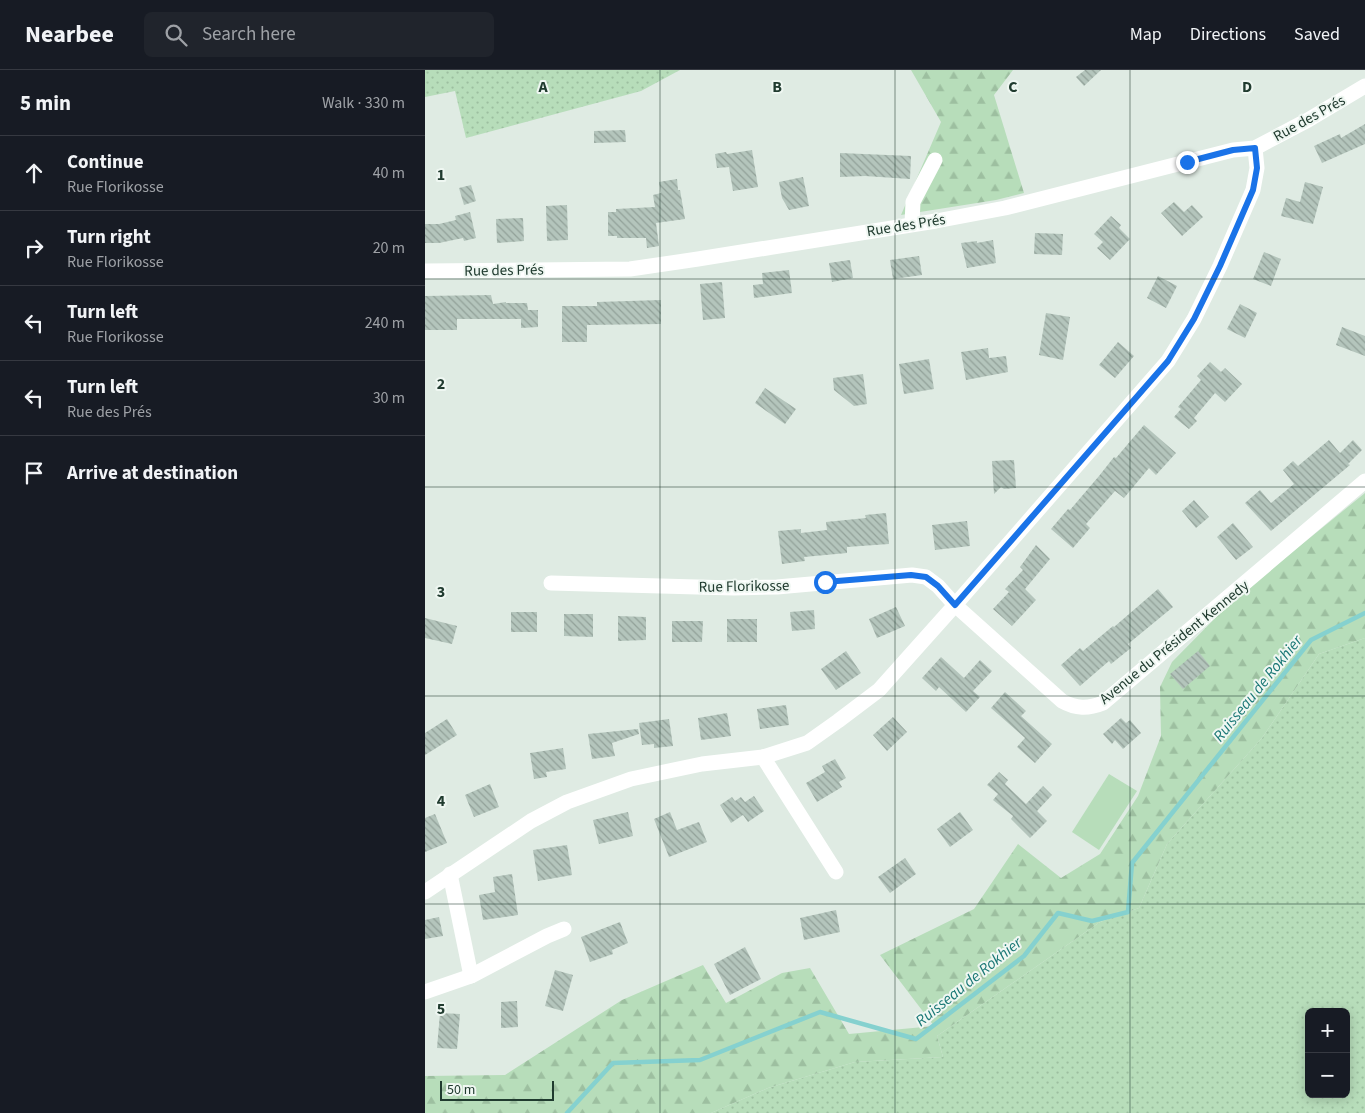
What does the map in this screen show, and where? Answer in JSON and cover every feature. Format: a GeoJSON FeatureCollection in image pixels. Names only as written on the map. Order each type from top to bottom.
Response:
{"type":"FeatureCollection","features":[{"type":"Feature","properties":{"kind":"street","name":"Rue des Prés"},"geometry":{"type":"LineString","coordinates":[[425,271],[630,269],[1005,208],[1233,150],[1255,148],[1308,120],[1365,86]]}},
{"type":"Feature","properties":{"kind":"street"},"geometry":{"type":"LineString","coordinates":[[425,892],[531,821],[567,802],[631,779],[702,764],[763,757],[807,742],[879,690],[1168,361],[1194,319],[1253,190],[1257,168],[1255,148]]}},
{"type":"Feature","properties":{"kind":"street"},"geometry":{"type":"LineString","coordinates":[[912,224],[913,202],[935,160]]}},
{"type":"Feature","properties":{"kind":"street","name":"Avenue du Président Kennedy"},"geometry":{"type":"LineString","coordinates":[[955,605],[1062,701],[1081,708],[1093,707],[1103,703],[1365,481]]}},
{"type":"Feature","properties":{"kind":"street","name":"Rue Florikosse"},"geometry":{"type":"LineString","coordinates":[[551,583],[777,587],[911,575],[926,577],[938,586],[955,605]]}},
{"type":"Feature","properties":{"kind":"street"},"geometry":{"type":"LineString","coordinates":[[763,757],[836,872]]}},
{"type":"Feature","properties":{"kind":"street"},"geometry":{"type":"LineString","coordinates":[[450,874],[471,976]]}},
{"type":"Feature","properties":{"kind":"street"},"geometry":{"type":"LineString","coordinates":[[425,992],[471,976],[564,929]]}},
{"type":"Feature","properties":{"kind":"green space"},"geometry":{"type":"Polygon","coordinates":[[[425,70],[680,70],[641,91],[466,138],[455,91],[425,97],[425,70]]]}},
{"type":"Feature","properties":{"kind":"green space"},"geometry":{"type":"Polygon","coordinates":[[[911,70],[1013,70],[994,95],[1024,193],[996,200],[901,215],[941,122],[911,70]]]}},
{"type":"Feature","properties":{"kind":"green space"},"geometry":{"type":"Polygon","coordinates":[[[1365,493],[1365,638],[1319,654],[1262,738],[1167,844],[1139,908],[1100,922],[937,1036],[943,1057],[855,1062],[768,1088],[711,1113],[425,1113],[425,1076],[505,1075],[622,1000],[703,965],[726,1003],[782,973],[810,968],[849,1034],[934,1026],[880,955],[974,909],[1018,844],[1061,878],[1100,854],[1138,796],[1161,736],[1160,687],[1172,662],[1232,601],[1365,493]]]}},
{"type":"Feature","properties":{"kind":"green space"},"geometry":{"type":"Polygon","coordinates":[[[1365,638],[1365,1113],[711,1113],[768,1088],[855,1062],[943,1057],[937,1036],[1100,922],[1139,908],[1167,844],[1262,738],[1319,654],[1365,638]]]}},
{"type":"Feature","properties":{"kind":"green space"},"geometry":{"type":"Polygon","coordinates":[[[1109,774],[1137,791],[1099,850],[1072,832],[1109,774]]]}},
{"type":"Feature","properties":{"kind":"building"},"geometry":{"type":"Polygon","coordinates":[[[1085,70],[1101,70],[1084,86],[1076,77],[1085,70]]]}},
{"type":"Feature","properties":{"kind":"building"},"geometry":{"type":"Polygon","coordinates":[[[1365,124],[1365,144],[1322,163],[1314,146],[1340,134],[1341,138],[1365,124]]]}},
{"type":"Feature","properties":{"kind":"building"},"geometry":{"type":"Polygon","coordinates":[[[625,130],[626,142],[594,143],[594,131],[625,130]]]}},
{"type":"Feature","properties":{"kind":"building"},"geometry":{"type":"Polygon","coordinates":[[[752,150],[758,187],[733,191],[729,167],[717,168],[715,154],[752,150]]]}},
{"type":"Feature","properties":{"kind":"building"},"geometry":{"type":"Polygon","coordinates":[[[840,153],[911,156],[910,179],[865,176],[840,177],[840,153]]]}},
{"type":"Feature","properties":{"kind":"building"},"geometry":{"type":"Polygon","coordinates":[[[803,177],[809,206],[789,210],[782,198],[779,182],[803,177]]]}},
{"type":"Feature","properties":{"kind":"building"},"geometry":{"type":"Polygon","coordinates":[[[677,179],[685,219],[656,223],[659,246],[647,248],[646,238],[617,238],[617,236],[608,236],[608,212],[616,212],[616,209],[655,207],[653,195],[661,193],[659,182],[677,179]]]}},
{"type":"Feature","properties":{"kind":"building"},"geometry":{"type":"Polygon","coordinates":[[[1305,182],[1323,187],[1313,224],[1281,216],[1286,198],[1300,202],[1305,182]]]}},
{"type":"Feature","properties":{"kind":"building"},"geometry":{"type":"Polygon","coordinates":[[[471,185],[476,201],[464,205],[459,188],[471,185]]]}},
{"type":"Feature","properties":{"kind":"building"},"geometry":{"type":"Polygon","coordinates":[[[1174,202],[1184,212],[1192,205],[1203,217],[1182,236],[1161,213],[1174,202]]]}},
{"type":"Feature","properties":{"kind":"building"},"geometry":{"type":"Polygon","coordinates":[[[567,205],[568,240],[547,241],[546,206],[567,205]]]}},
{"type":"Feature","properties":{"kind":"building"},"geometry":{"type":"Polygon","coordinates":[[[470,212],[476,238],[464,241],[463,238],[439,243],[425,243],[425,224],[439,224],[456,220],[455,216],[470,212]]]}},
{"type":"Feature","properties":{"kind":"building"},"geometry":{"type":"Polygon","coordinates":[[[1111,216],[1121,225],[1119,228],[1130,239],[1110,260],[1097,248],[1103,242],[1094,234],[1111,216]]]}},
{"type":"Feature","properties":{"kind":"building"},"geometry":{"type":"Polygon","coordinates":[[[523,218],[524,241],[497,243],[496,219],[523,218]]]}},
{"type":"Feature","properties":{"kind":"building"},"geometry":{"type":"Polygon","coordinates":[[[1035,233],[1063,234],[1062,255],[1034,254],[1035,233]]]}},
{"type":"Feature","properties":{"kind":"building"},"geometry":{"type":"Polygon","coordinates":[[[993,240],[996,263],[967,268],[961,243],[993,240]]]}},
{"type":"Feature","properties":{"kind":"building"},"geometry":{"type":"Polygon","coordinates":[[[1264,252],[1281,259],[1271,286],[1253,279],[1264,252]]]}},
{"type":"Feature","properties":{"kind":"building"},"geometry":{"type":"Polygon","coordinates":[[[919,256],[922,275],[893,279],[890,260],[919,256]]]}},
{"type":"Feature","properties":{"kind":"building"},"geometry":{"type":"Polygon","coordinates":[[[850,260],[853,278],[832,282],[829,263],[850,260]]]}},
{"type":"Feature","properties":{"kind":"building"},"geometry":{"type":"Polygon","coordinates":[[[789,270],[792,293],[754,298],[753,285],[763,284],[762,273],[789,270]]]}},
{"type":"Feature","properties":{"kind":"building"},"geometry":{"type":"Polygon","coordinates":[[[1158,276],[1177,286],[1166,308],[1147,298],[1158,276]]]}},
{"type":"Feature","properties":{"kind":"building"},"geometry":{"type":"Polygon","coordinates":[[[722,282],[725,318],[703,320],[700,284],[722,282]]]}},
{"type":"Feature","properties":{"kind":"building"},"geometry":{"type":"Polygon","coordinates":[[[491,295],[493,304],[506,302],[527,303],[528,310],[538,310],[538,327],[521,328],[521,319],[457,319],[457,330],[425,330],[425,296],[491,295]]]}},
{"type":"Feature","properties":{"kind":"building"},"geometry":{"type":"Polygon","coordinates":[[[661,300],[661,324],[587,325],[587,342],[562,342],[562,306],[597,306],[597,302],[661,300]]]}},
{"type":"Feature","properties":{"kind":"building"},"geometry":{"type":"Polygon","coordinates":[[[1240,304],[1257,313],[1245,338],[1227,329],[1240,304]]]}},
{"type":"Feature","properties":{"kind":"building"},"geometry":{"type":"Polygon","coordinates":[[[1046,313],[1070,317],[1063,360],[1039,355],[1046,313]]]}},
{"type":"Feature","properties":{"kind":"building"},"geometry":{"type":"Polygon","coordinates":[[[1342,327],[1365,336],[1365,356],[1336,345],[1342,327]]]}},
{"type":"Feature","properties":{"kind":"building"},"geometry":{"type":"Polygon","coordinates":[[[1118,342],[1134,356],[1115,378],[1099,365],[1118,342]]]}},
{"type":"Feature","properties":{"kind":"building"},"geometry":{"type":"Polygon","coordinates":[[[988,348],[989,358],[1006,356],[1008,372],[966,380],[961,352],[988,348]]]}},
{"type":"Feature","properties":{"kind":"building"},"geometry":{"type":"Polygon","coordinates":[[[929,359],[934,389],[904,394],[899,364],[929,359]]]}},
{"type":"Feature","properties":{"kind":"building"},"geometry":{"type":"Polygon","coordinates":[[[1210,362],[1221,372],[1225,368],[1242,384],[1225,402],[1215,393],[1194,418],[1197,421],[1189,429],[1174,417],[1181,409],[1178,407],[1201,380],[1197,376],[1210,362]]]}},
{"type":"Feature","properties":{"kind":"building"},"geometry":{"type":"Polygon","coordinates":[[[863,374],[867,404],[854,406],[834,390],[833,378],[863,374]]]}},
{"type":"Feature","properties":{"kind":"building"},"geometry":{"type":"Polygon","coordinates":[[[765,388],[796,409],[785,424],[755,403],[765,388]]]}},
{"type":"Feature","properties":{"kind":"building"},"geometry":{"type":"Polygon","coordinates":[[[1144,425],[1176,453],[1156,475],[1149,468],[1124,498],[1115,491],[1086,524],[1090,528],[1073,548],[1051,529],[1144,425]]]}},
{"type":"Feature","properties":{"kind":"building"},"geometry":{"type":"Polygon","coordinates":[[[1329,440],[1340,453],[1353,440],[1362,450],[1348,464],[1350,465],[1271,531],[1245,503],[1260,490],[1271,503],[1294,484],[1283,470],[1293,461],[1298,466],[1329,440]]]}},
{"type":"Feature","properties":{"kind":"building"},"geometry":{"type":"Polygon","coordinates":[[[1014,460],[1016,488],[1004,489],[1001,487],[994,494],[992,461],[1014,460]]]}},
{"type":"Feature","properties":{"kind":"building"},"geometry":{"type":"Polygon","coordinates":[[[1194,500],[1209,517],[1196,528],[1182,511],[1194,500]]]}},
{"type":"Feature","properties":{"kind":"building"},"geometry":{"type":"Polygon","coordinates":[[[886,513],[889,544],[847,547],[847,553],[804,557],[805,561],[782,564],[778,531],[801,529],[801,533],[827,530],[826,522],[866,518],[865,515],[886,513]]]}},
{"type":"Feature","properties":{"kind":"building"},"geometry":{"type":"Polygon","coordinates":[[[967,521],[970,546],[935,550],[932,525],[967,521]]]}},
{"type":"Feature","properties":{"kind":"building"},"geometry":{"type":"Polygon","coordinates":[[[1233,523],[1253,547],[1236,560],[1217,537],[1233,523]]]}},
{"type":"Feature","properties":{"kind":"building"},"geometry":{"type":"Polygon","coordinates":[[[1036,545],[1050,559],[1025,589],[1036,600],[1012,626],[993,609],[1009,592],[1005,589],[1023,570],[1020,567],[1036,545]]]}},
{"type":"Feature","properties":{"kind":"building"},"geometry":{"type":"Polygon","coordinates":[[[1158,589],[1173,607],[1128,644],[1131,648],[1111,664],[1109,661],[1080,686],[1061,665],[1080,648],[1083,651],[1114,627],[1158,589]]]}},
{"type":"Feature","properties":{"kind":"building"},"geometry":{"type":"Polygon","coordinates":[[[896,607],[905,626],[877,638],[869,619],[896,607]]]}},
{"type":"Feature","properties":{"kind":"building"},"geometry":{"type":"Polygon","coordinates":[[[814,610],[815,629],[792,631],[790,612],[814,610]]]}},
{"type":"Feature","properties":{"kind":"building"},"geometry":{"type":"Polygon","coordinates":[[[511,612],[537,612],[537,632],[511,632],[511,612]]]}},
{"type":"Feature","properties":{"kind":"building"},"geometry":{"type":"Polygon","coordinates":[[[564,614],[593,614],[593,637],[564,636],[564,614]]]}},
{"type":"Feature","properties":{"kind":"building"},"geometry":{"type":"Polygon","coordinates":[[[618,616],[646,617],[646,640],[618,641],[618,616]]]}},
{"type":"Feature","properties":{"kind":"building"},"geometry":{"type":"Polygon","coordinates":[[[425,618],[457,626],[452,644],[425,638],[425,618]]]}},
{"type":"Feature","properties":{"kind":"building"},"geometry":{"type":"Polygon","coordinates":[[[727,619],[757,619],[757,642],[727,642],[727,619]]]}},
{"type":"Feature","properties":{"kind":"building"},"geometry":{"type":"Polygon","coordinates":[[[672,621],[703,621],[702,642],[672,642],[672,621]]]}},
{"type":"Feature","properties":{"kind":"building"},"geometry":{"type":"Polygon","coordinates":[[[846,651],[861,673],[836,690],[821,669],[846,651]]]}},
{"type":"Feature","properties":{"kind":"building"},"geometry":{"type":"Polygon","coordinates":[[[1198,651],[1210,666],[1183,689],[1170,674],[1198,651]]]}},
{"type":"Feature","properties":{"kind":"building"},"geometry":{"type":"Polygon","coordinates":[[[941,657],[964,678],[980,660],[992,671],[973,691],[980,697],[966,712],[939,687],[936,691],[922,678],[941,657]]]}},
{"type":"Feature","properties":{"kind":"building"},"geometry":{"type":"Polygon","coordinates":[[[1005,692],[1026,711],[1021,716],[1052,744],[1035,763],[1017,747],[1025,738],[991,708],[1005,692]]]}},
{"type":"Feature","properties":{"kind":"building"},"geometry":{"type":"Polygon","coordinates":[[[786,705],[789,725],[760,729],[757,709],[786,705]]]}},
{"type":"Feature","properties":{"kind":"building"},"geometry":{"type":"Polygon","coordinates":[[[727,713],[731,736],[701,740],[698,718],[727,713]]]}},
{"type":"Feature","properties":{"kind":"building"},"geometry":{"type":"Polygon","coordinates":[[[893,717],[907,732],[887,751],[873,735],[893,717]]]}},
{"type":"Feature","properties":{"kind":"building"},"geometry":{"type":"Polygon","coordinates":[[[1121,718],[1126,723],[1130,720],[1141,733],[1123,749],[1115,740],[1112,744],[1103,734],[1121,718]]]}},
{"type":"Feature","properties":{"kind":"building"},"geometry":{"type":"Polygon","coordinates":[[[447,719],[457,735],[425,755],[425,733],[447,719]]]}},
{"type":"Feature","properties":{"kind":"building"},"geometry":{"type":"Polygon","coordinates":[[[669,719],[673,746],[654,748],[654,744],[642,745],[639,723],[669,719]]]}},
{"type":"Feature","properties":{"kind":"building"},"geometry":{"type":"Polygon","coordinates":[[[638,729],[639,734],[612,743],[615,756],[592,759],[588,734],[638,729]]]}},
{"type":"Feature","properties":{"kind":"building"},"geometry":{"type":"Polygon","coordinates":[[[563,748],[566,769],[546,772],[547,777],[534,779],[530,753],[563,748]]]}},
{"type":"Feature","properties":{"kind":"building"},"geometry":{"type":"Polygon","coordinates":[[[835,759],[846,778],[839,782],[842,787],[817,802],[806,783],[825,772],[822,766],[835,759]]]}},
{"type":"Feature","properties":{"kind":"building"},"geometry":{"type":"Polygon","coordinates":[[[999,772],[1008,780],[1005,784],[1026,804],[1043,786],[1052,795],[1037,811],[1047,821],[1030,838],[1011,819],[1013,816],[993,800],[998,794],[987,785],[999,772]]]}},
{"type":"Feature","properties":{"kind":"building"},"geometry":{"type":"Polygon","coordinates":[[[490,784],[499,807],[474,817],[465,795],[490,784]]]}},
{"type":"Feature","properties":{"kind":"building"},"geometry":{"type":"Polygon","coordinates":[[[754,796],[764,811],[748,822],[743,815],[731,823],[720,805],[732,797],[735,801],[741,797],[745,802],[754,796]]]}},
{"type":"Feature","properties":{"kind":"building"},"geometry":{"type":"Polygon","coordinates":[[[628,812],[633,836],[599,844],[593,820],[628,812]]]}},
{"type":"Feature","properties":{"kind":"building"},"geometry":{"type":"Polygon","coordinates":[[[670,812],[677,830],[699,822],[707,842],[669,857],[654,819],[670,812]]]}},
{"type":"Feature","properties":{"kind":"building"},"geometry":{"type":"Polygon","coordinates":[[[960,812],[973,830],[950,847],[937,829],[960,812]]]}},
{"type":"Feature","properties":{"kind":"building"},"geometry":{"type":"Polygon","coordinates":[[[435,814],[447,843],[425,852],[425,818],[435,814]]]}},
{"type":"Feature","properties":{"kind":"building"},"geometry":{"type":"Polygon","coordinates":[[[567,845],[572,875],[538,881],[533,850],[567,845]]]}},
{"type":"Feature","properties":{"kind":"building"},"geometry":{"type":"Polygon","coordinates":[[[905,858],[916,874],[890,893],[878,877],[905,858]]]}},
{"type":"Feature","properties":{"kind":"building"},"geometry":{"type":"Polygon","coordinates":[[[512,874],[518,915],[483,920],[479,895],[495,892],[493,877],[512,874]]]}},
{"type":"Feature","properties":{"kind":"building"},"geometry":{"type":"Polygon","coordinates":[[[836,910],[840,932],[804,940],[800,918],[836,910]]]}},
{"type":"Feature","properties":{"kind":"building"},"geometry":{"type":"Polygon","coordinates":[[[439,917],[443,936],[425,939],[425,920],[439,917]]]}},
{"type":"Feature","properties":{"kind":"building"},"geometry":{"type":"Polygon","coordinates":[[[620,922],[628,943],[612,950],[613,954],[590,962],[581,937],[620,922]]]}},
{"type":"Feature","properties":{"kind":"building"},"geometry":{"type":"Polygon","coordinates":[[[745,947],[761,979],[730,995],[714,964],[745,947]]]}},
{"type":"Feature","properties":{"kind":"building"},"geometry":{"type":"Polygon","coordinates":[[[555,970],[573,975],[563,1011],[545,1006],[555,970]]]}},
{"type":"Feature","properties":{"kind":"building"},"geometry":{"type":"Polygon","coordinates":[[[517,1001],[518,1027],[501,1028],[501,1002],[517,1001]]]}},
{"type":"Feature","properties":{"kind":"building"},"geometry":{"type":"Polygon","coordinates":[[[440,1013],[460,1014],[457,1049],[437,1048],[440,1013]]]}},
{"type":"Feature","properties":{"kind":"waterway","name":"Ruisseau de Rokhier"},"geometry":{"type":"LineString","coordinates":[[567,1113],[613,1063],[700,1060],[820,1012],[916,1039],[1024,956],[1058,913],[1092,921],[1128,912],[1132,863],[1311,640],[1365,613]]}},
{"type":"Feature","properties":{"kind":"route"},"geometry":{"type":"LineString","coordinates":[[825,582],[911,575],[926,577],[938,586],[955,605],[1168,361],[1194,319],[1220,266],[1253,190],[1257,168],[1255,148],[1233,150],[1187,162]]}}]}
